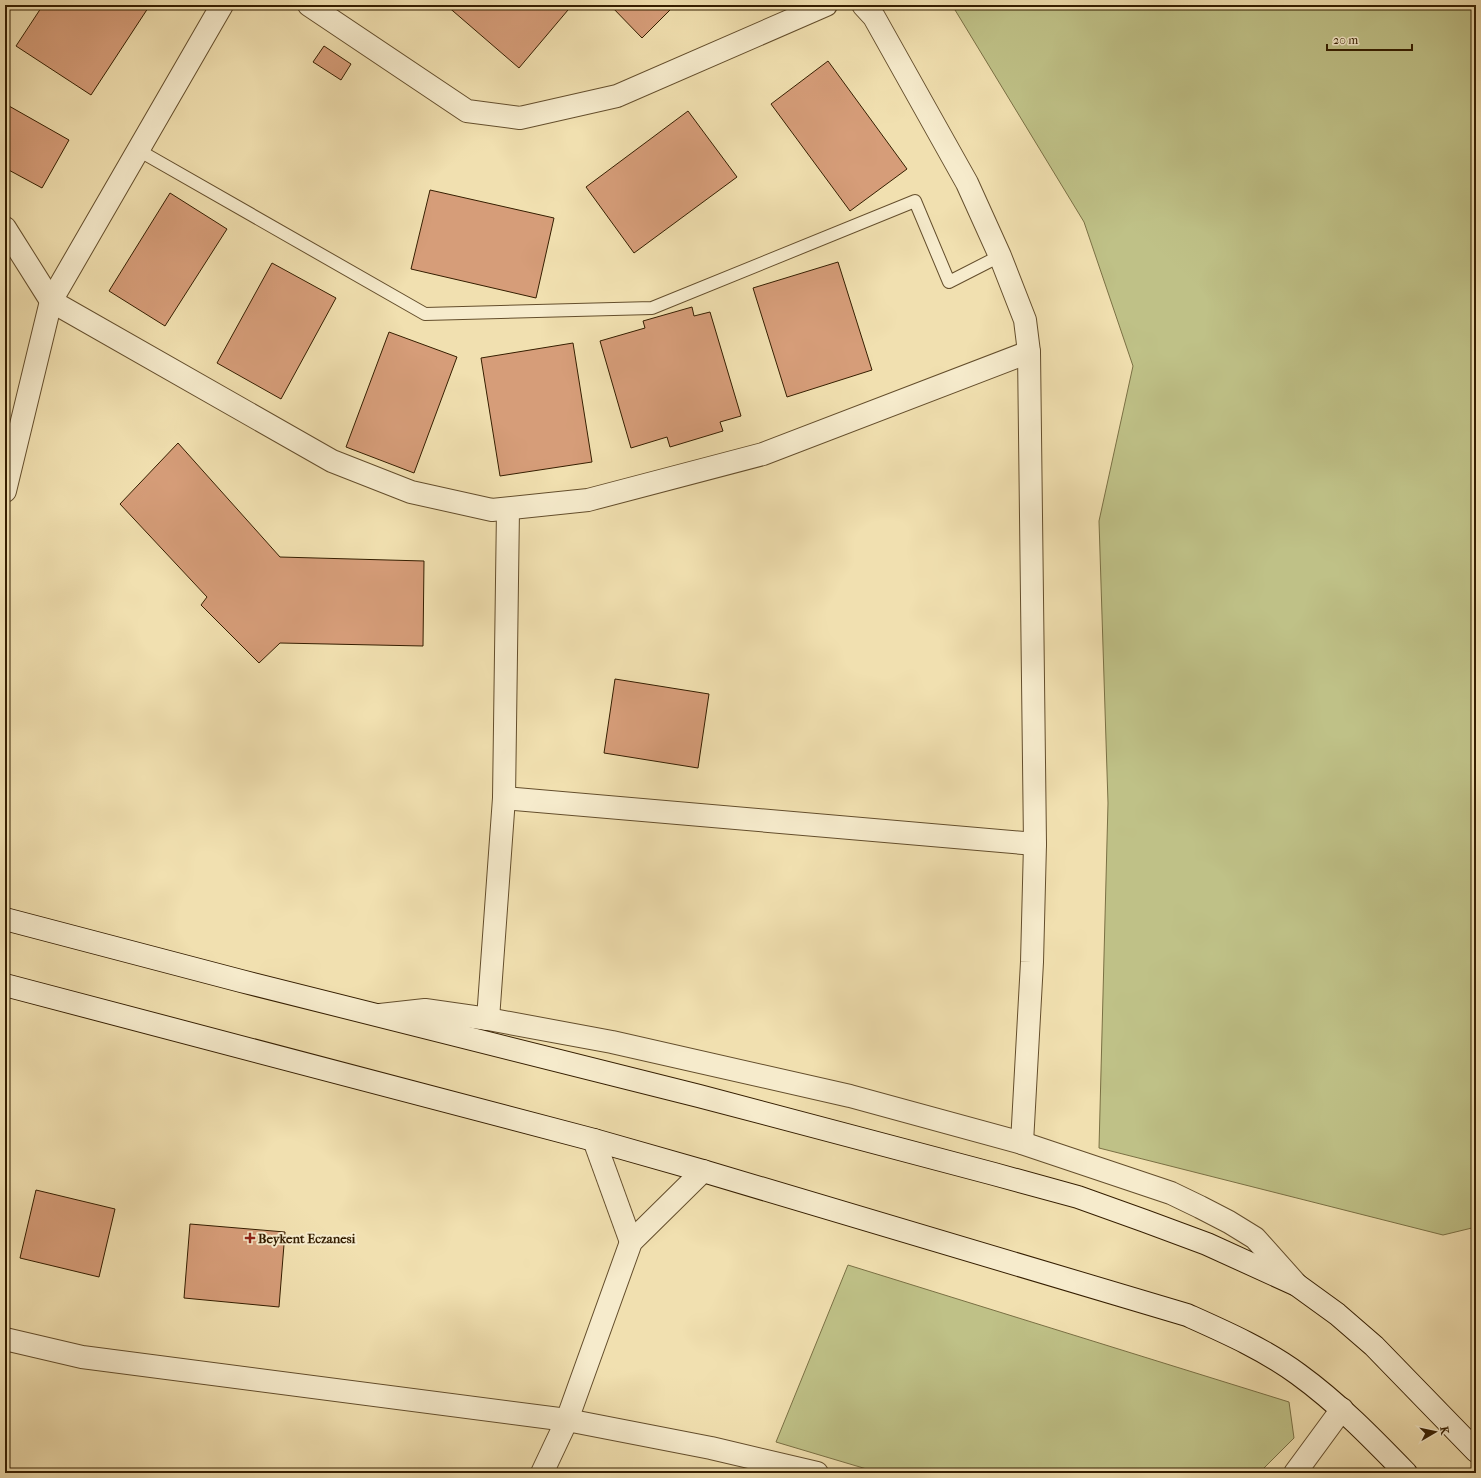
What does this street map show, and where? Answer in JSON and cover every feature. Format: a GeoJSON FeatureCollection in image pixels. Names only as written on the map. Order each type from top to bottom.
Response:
{"type":"FeatureCollection","features":[{"type":"Feature","properties":{"kind":"street"},"geometry":{"type":"LineString","coordinates":[[5,491],[51,300],[222,5]]}},
{"type":"Feature","properties":{"kind":"street"},"geometry":{"type":"LineString","coordinates":[[309,5],[467,111],[520,118],[617,96],[826,5]]}},
{"type":"Feature","properties":{"kind":"street"},"geometry":{"type":"LineString","coordinates":[[863,5],[874,17],[967,183],[1000,256],[1025,320],[1029,352],[1035,844],[1032,962],[1022,1143]]}},
{"type":"Feature","properties":{"kind":"street"},"geometry":{"type":"LineString","coordinates":[[5,228],[51,300],[332,461],[411,492],[492,510],[588,500],[763,454],[1029,352]]}},
{"type":"Feature","properties":{"kind":"street"},"geometry":{"type":"LineString","coordinates":[[488,1019],[504,798],[508,509]]}},
{"type":"Feature","properties":{"kind":"street"},"geometry":{"type":"LineString","coordinates":[[504,798],[1035,844]]}},
{"type":"Feature","properties":{"kind":"street"},"geometry":{"type":"LineString","coordinates":[[5,919],[376,1016],[714,1100],[994,1174],[1078,1198],[1207,1244],[1297,1285],[1337,1314],[1374,1346],[1476,1451]]}},
{"type":"Feature","properties":{"kind":"street"},"geometry":{"type":"LineString","coordinates":[[5,985],[594,1140],[1187,1315],[1250,1344],[1297,1373],[1342,1409],[1406,1473]]}},
{"type":"Feature","properties":{"kind":"street"},"geometry":{"type":"LineString","coordinates":[[376,1016],[425,1010],[488,1019],[612,1042],[843,1094],[1022,1143],[1171,1194],[1200,1206],[1255,1238],[1297,1285]]}},
{"type":"Feature","properties":{"kind":"street"},"geometry":{"type":"LineString","coordinates":[[594,1140],[631,1242]]}},
{"type":"Feature","properties":{"kind":"street"},"geometry":{"type":"LineString","coordinates":[[542,1473],[567,1420],[631,1242],[703,1171]]}},
{"type":"Feature","properties":{"kind":"street"},"geometry":{"type":"LineString","coordinates":[[5,1339],[82,1357],[567,1420],[711,1448],[817,1473]]}},
{"type":"Feature","properties":{"kind":"street"},"geometry":{"type":"LineString","coordinates":[[1295,1473],[1342,1409]]}},
{"type":"Feature","properties":{"kind":"lane"},"geometry":{"type":"LineString","coordinates":[[138,150],[425,314],[652,308],[915,201],[949,282],[1000,256]]}},
{"type":"Feature","properties":{"kind":"green space"},"geometry":{"type":"Polygon","coordinates":[[[952,5],[1476,5],[1476,1227],[1443,1235],[1099,1148],[1108,803],[1099,521],[1133,366],[1084,222],[952,5]]]}},
{"type":"Feature","properties":{"kind":"green space"},"geometry":{"type":"Polygon","coordinates":[[[848,1265],[1289,1402],[1294,1438],[1259,1473],[880,1473],[776,1442],[848,1265]]]}},
{"type":"Feature","properties":{"kind":"building"},"geometry":{"type":"Polygon","coordinates":[[[43,5],[150,5],[91,95],[16,46],[43,5]]]}},
{"type":"Feature","properties":{"kind":"building"},"geometry":{"type":"Polygon","coordinates":[[[446,5],[562,5],[568,10],[519,68],[446,5]]]}},
{"type":"Feature","properties":{"kind":"building"},"geometry":{"type":"Polygon","coordinates":[[[610,5],[675,5],[642,38],[610,5]]]}},
{"type":"Feature","properties":{"kind":"building"},"geometry":{"type":"Polygon","coordinates":[[[324,46],[351,64],[341,80],[313,62],[324,46]]]}},
{"type":"Feature","properties":{"kind":"building"},"geometry":{"type":"Polygon","coordinates":[[[828,61],[907,169],[850,211],[771,104],[828,61]]]}},
{"type":"Feature","properties":{"kind":"building"},"geometry":{"type":"Polygon","coordinates":[[[9,106],[69,140],[42,188],[5,168],[5,114],[9,106]]]}},
{"type":"Feature","properties":{"kind":"building"},"geometry":{"type":"Polygon","coordinates":[[[688,111],[737,177],[634,253],[586,187],[688,111]]]}},
{"type":"Feature","properties":{"kind":"building"},"geometry":{"type":"Polygon","coordinates":[[[430,190],[554,218],[536,298],[411,269],[430,190]]]}},
{"type":"Feature","properties":{"kind":"building"},"geometry":{"type":"Polygon","coordinates":[[[170,193],[227,229],[165,326],[109,291],[170,193]]]}},
{"type":"Feature","properties":{"kind":"building"},"geometry":{"type":"Polygon","coordinates":[[[838,262],[872,370],[787,397],[753,288],[838,262]]]}},
{"type":"Feature","properties":{"kind":"building"},"geometry":{"type":"Polygon","coordinates":[[[272,263],[336,298],[281,399],[217,363],[272,263]]]}},
{"type":"Feature","properties":{"kind":"building"},"geometry":{"type":"Polygon","coordinates":[[[692,307],[694,316],[710,312],[741,416],[720,422],[723,431],[670,447],[667,437],[631,448],[600,341],[645,328],[643,321],[692,307]]]}},
{"type":"Feature","properties":{"kind":"building"},"geometry":{"type":"Polygon","coordinates":[[[389,332],[457,357],[414,473],[346,447],[389,332]]]}},
{"type":"Feature","properties":{"kind":"building"},"geometry":{"type":"Polygon","coordinates":[[[573,343],[592,462],[500,476],[481,358],[573,343]]]}},
{"type":"Feature","properties":{"kind":"building"},"geometry":{"type":"Polygon","coordinates":[[[178,443],[280,557],[424,561],[423,646],[280,643],[259,663],[201,605],[207,597],[120,504],[178,443]]]}},
{"type":"Feature","properties":{"kind":"building"},"geometry":{"type":"Polygon","coordinates":[[[615,679],[709,694],[698,768],[604,753],[615,679]]]}},
{"type":"Feature","properties":{"kind":"building"},"geometry":{"type":"Polygon","coordinates":[[[36,1190],[115,1209],[99,1277],[20,1258],[36,1190]]]}},
{"type":"Feature","properties":{"kind":"building"},"geometry":{"type":"Polygon","coordinates":[[[190,1224],[285,1232],[279,1307],[184,1298],[190,1224]]]}},
{"type":"Feature","properties":{"kind":"place","name":"Beykent Eczanesi"},"geometry":{"type":"Point","coordinates":[250,1238]}}]}
